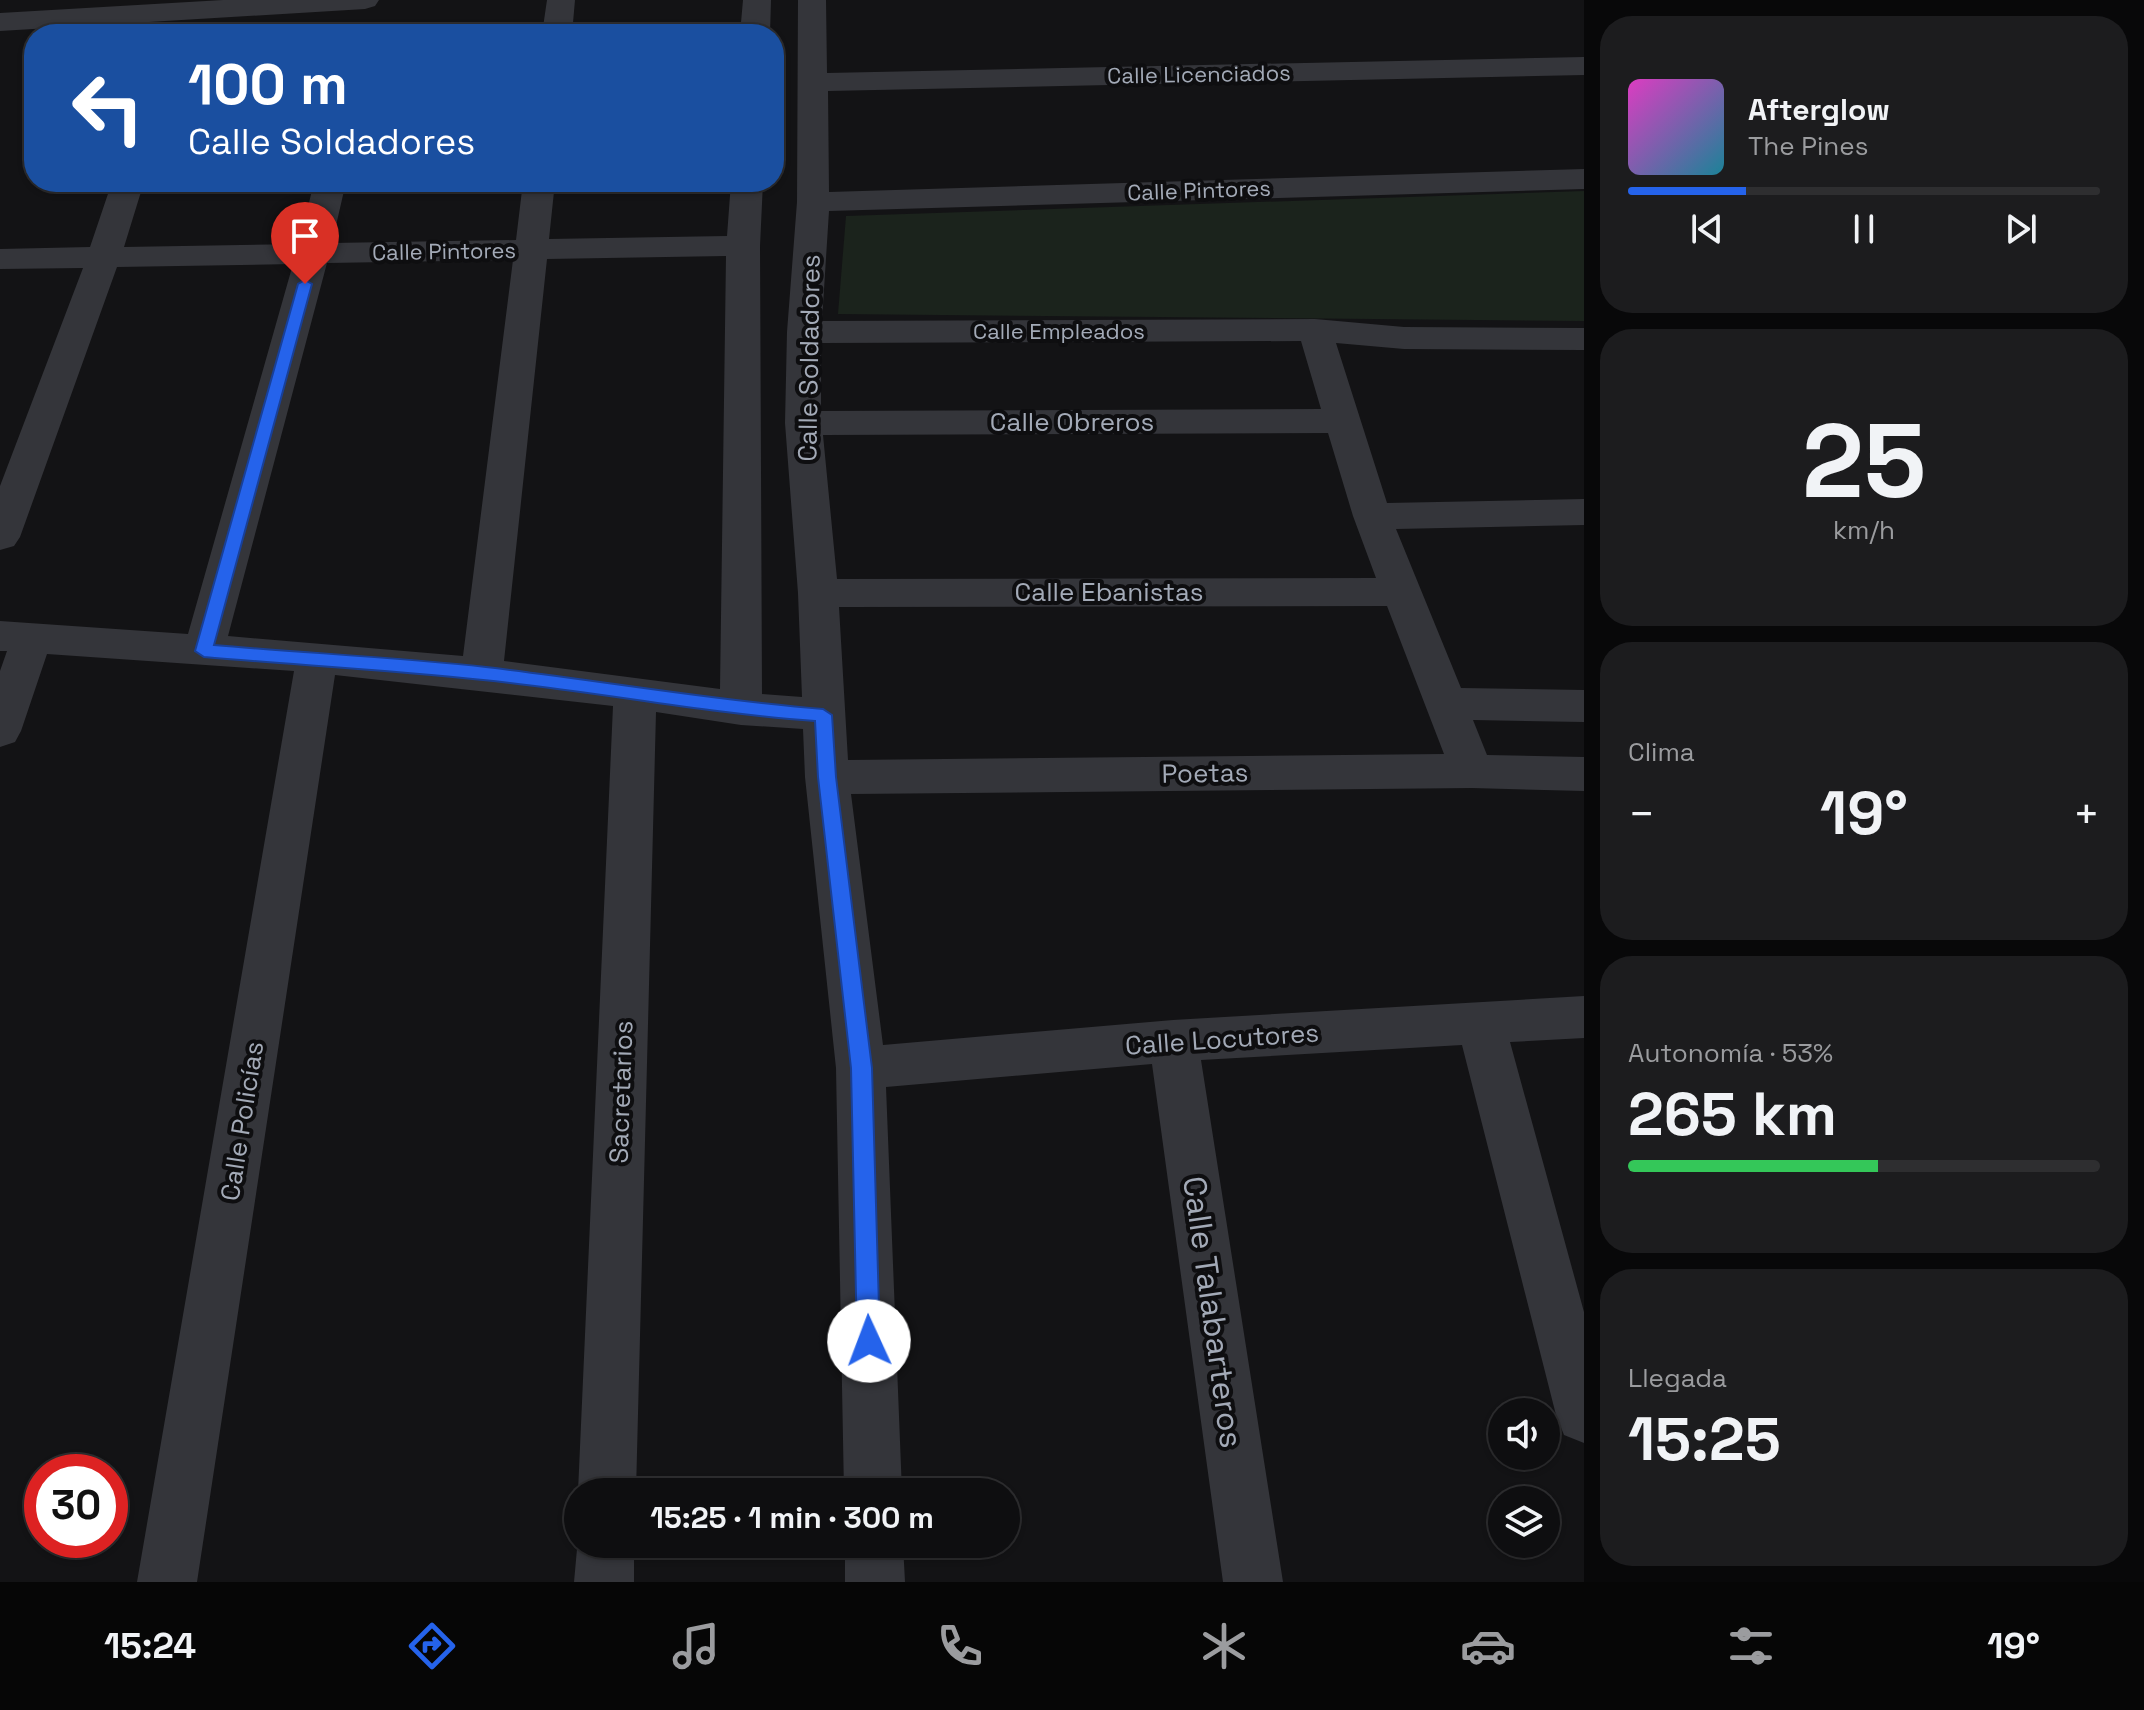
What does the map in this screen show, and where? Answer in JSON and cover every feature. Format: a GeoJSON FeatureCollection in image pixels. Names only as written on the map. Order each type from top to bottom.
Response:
{"type":"FeatureCollection","features":[{"type":"Feature","properties":{"kind":"street"},"geometry":{"type":"LineString","coordinates":[[0,11],[5,0]]}},
{"type":"Feature","properties":{"kind":"street"},"geometry":{"type":"LineString","coordinates":[[558,24],[561,0]]}},
{"type":"Feature","properties":{"kind":"street"},"geometry":{"type":"LineString","coordinates":[[756,24],[757,0]]}},
{"type":"Feature","properties":{"kind":"street","name":"Calle Soldadores"},"geometry":{"type":"LineString","coordinates":[[812,0],[813,202],[804,332],[803,423],[818,593],[827,777],[861,1068],[873,1478]]}},
{"type":"Feature","properties":{"kind":"street"},"geometry":{"type":"LineString","coordinates":[[0,22],[178,24],[368,8]]}},
{"type":"Feature","properties":{"kind":"street","name":"Calle Licenciados"},"geometry":{"type":"LineString","coordinates":[[813,82],[1584,66]]}},
{"type":"Feature","properties":{"kind":"street","name":"Calle Pintores"},"geometry":{"type":"LineString","coordinates":[[813,202],[1584,179]]}},
{"type":"Feature","properties":{"kind":"street"},"geometry":{"type":"LineString","coordinates":[[0,537],[104,257],[125,192]]}},
{"type":"Feature","properties":{"kind":"street"},"geometry":{"type":"LineString","coordinates":[[204,651],[328,192]]}},
{"type":"Feature","properties":{"kind":"street"},"geometry":{"type":"LineString","coordinates":[[482,673],[538,192]]}},
{"type":"Feature","properties":{"kind":"street"},"geometry":{"type":"LineString","coordinates":[[741,709],[743,246],[746,192]]}},
{"type":"Feature","properties":{"kind":"street","name":"Calle Pintores"},"geometry":{"type":"LineString","coordinates":[[0,259],[743,246]]}},
{"type":"Feature","properties":{"kind":"street"},"geometry":{"type":"LineString","coordinates":[[1315,330],[1372,516],[1472,771]]}},
{"type":"Feature","properties":{"kind":"street","name":"Calle Empleados"},"geometry":{"type":"LineString","coordinates":[[804,332],[1315,330],[1404,338],[1584,339]]}},
{"type":"Feature","properties":{"kind":"street","name":"Calle Obreros"},"geometry":{"type":"LineString","coordinates":[[803,423],[1342,421]]}},
{"type":"Feature","properties":{"kind":"street"},"geometry":{"type":"LineString","coordinates":[[1372,516],[1584,512]]}},
{"type":"Feature","properties":{"kind":"street","name":"Calle Ebanistas"},"geometry":{"type":"LineString","coordinates":[[818,593],[1401,592]]}},
{"type":"Feature","properties":{"kind":"street"},"geometry":{"type":"LineString","coordinates":[[0,731],[16,637],[482,673],[741,709],[823,715]]}},
{"type":"Feature","properties":{"kind":"street","name":"Calle Policías"},"geometry":{"type":"LineString","coordinates":[[167,1582],[317,659]]}},
{"type":"Feature","properties":{"kind":"street","name":"Sacretarios"},"geometry":{"type":"LineString","coordinates":[[607,1478],[635,692]]}},
{"type":"Feature","properties":{"kind":"street"},"geometry":{"type":"LineString","coordinates":[[1446,704],[1584,706]]}},
{"type":"Feature","properties":{"kind":"street","name":"Poetas"},"geometry":{"type":"LineString","coordinates":[[827,777],[1472,771],[1584,774]]}},
{"type":"Feature","properties":{"kind":"street","name":"Calle Locutores"},"geometry":{"type":"LineString","coordinates":[[861,1068],[1173,1041],[1584,1017]]}},
{"type":"Feature","properties":{"kind":"street"},"geometry":{"type":"LineString","coordinates":[[1480,1022],[1584,1415]]}},
{"type":"Feature","properties":{"kind":"street","name":"Calle Talabarteros"},"geometry":{"type":"LineString","coordinates":[[1173,1041],[1253,1582]]}},
{"type":"Feature","properties":{"kind":"street"},"geometry":{"type":"LineString","coordinates":[[604,1582],[605,1558]]}},
{"type":"Feature","properties":{"kind":"street"},"geometry":{"type":"LineString","coordinates":[[874,1558],[875,1582]]}},
{"type":"Feature","properties":{"kind":"shaded area"},"geometry":{"type":"Polygon","coordinates":[[[1584,191],[1584,321],[838,314],[846,216],[1584,191]]]}},
{"type":"Feature","properties":{"kind":"route"},"geometry":{"type":"LineString","coordinates":[[305,284],[204,651],[482,673],[741,709],[823,715],[827,777],[861,1068],[869,1341]]}}]}
